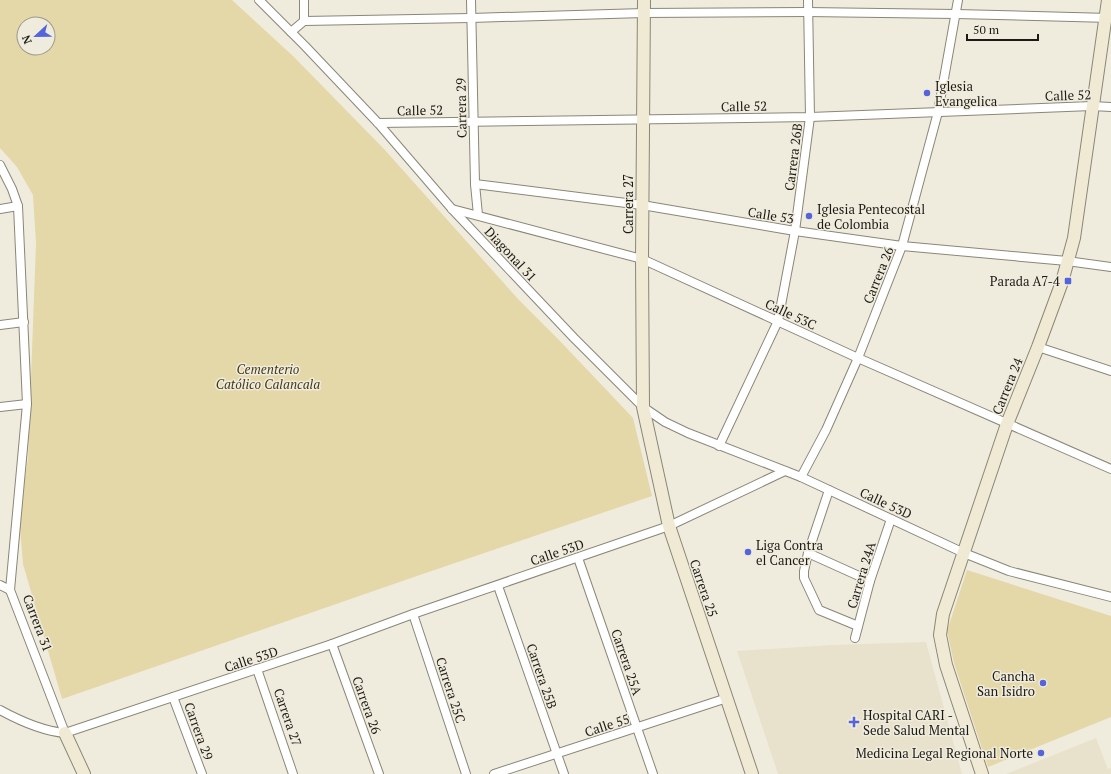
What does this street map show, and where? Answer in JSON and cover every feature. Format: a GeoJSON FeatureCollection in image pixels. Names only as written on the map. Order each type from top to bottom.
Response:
{"type":"FeatureCollection","features":[{"type":"Feature","properties":{"kind":"street","name":"Diagonal 31"},"geometry":{"type":"LineString","coordinates":[[259,0],[378,123],[452,209],[574,338],[643,407],[665,422],[719,446],[785,471]]}},
{"type":"Feature","properties":{"kind":"street"},"geometry":{"type":"LineString","coordinates":[[304,0],[304,21]]}},
{"type":"Feature","properties":{"kind":"street","name":"Carrera 29"},"geometry":{"type":"LineString","coordinates":[[471,0],[475,184],[478,215]]}},
{"type":"Feature","properties":{"kind":"street","name":"Carrera 27"},"geometry":{"type":"LineString","coordinates":[[643,407],[642,205],[644,0]]}},
{"type":"Feature","properties":{"kind":"street","name":"Carrera 26B"},"geometry":{"type":"LineString","coordinates":[[719,446],[778,321],[795,231],[810,117],[807,12],[808,0]]}},
{"type":"Feature","properties":{"kind":"street","name":"Carrera 26"},"geometry":{"type":"LineString","coordinates":[[801,477],[826,430],[858,358],[902,246],[938,112],[958,0]]}},
{"type":"Feature","properties":{"kind":"street","name":"Carrera 24"},"geometry":{"type":"LineString","coordinates":[[982,774],[946,665],[940,635],[943,614],[954,577],[964,553],[1008,424],[1062,282],[1068,261],[1074,238],[1092,106],[1108,18],[1108,0]]}},
{"type":"Feature","properties":{"kind":"street"},"geometry":{"type":"LineString","coordinates":[[291,32],[304,21],[644,13],[807,12],[1108,18]]}},
{"type":"Feature","properties":{"kind":"street","name":"Calle 52"},"geometry":{"type":"LineString","coordinates":[[378,123],[810,117],[1092,106],[1111,107]]}},
{"type":"Feature","properties":{"kind":"street","name":"Carrera 31"},"geometry":{"type":"LineString","coordinates":[[0,165],[12,189],[18,206],[27,404],[10,590],[65,733],[84,774]]}},
{"type":"Feature","properties":{"kind":"street","name":"Calle 53"},"geometry":{"type":"LineString","coordinates":[[475,184],[642,205],[795,231],[902,246],[1068,261],[1111,267]]}},
{"type":"Feature","properties":{"kind":"street"},"geometry":{"type":"LineString","coordinates":[[0,209],[18,206]]}},
{"type":"Feature","properties":{"kind":"street","name":"Calle 53C"},"geometry":{"type":"LineString","coordinates":[[452,209],[642,258],[858,358],[1111,469]]}},
{"type":"Feature","properties":{"kind":"street"},"geometry":{"type":"LineString","coordinates":[[0,324],[24,322]]}},
{"type":"Feature","properties":{"kind":"street"},"geometry":{"type":"LineString","coordinates":[[1038,347],[1111,371]]}},
{"type":"Feature","properties":{"kind":"street"},"geometry":{"type":"LineString","coordinates":[[0,407],[27,404]]}},
{"type":"Feature","properties":{"kind":"street","name":"Carrera 25"},"geometry":{"type":"LineString","coordinates":[[643,407],[669,526],[752,774]]}},
{"type":"Feature","properties":{"kind":"street","name":"Calle 53D"},"geometry":{"type":"LineString","coordinates":[[0,710],[38,728],[65,733],[332,644],[413,614],[669,526],[785,471],[801,477],[964,553],[1009,571],[1111,597]]}},
{"type":"Feature","properties":{"kind":"street"},"geometry":{"type":"LineString","coordinates":[[829,490],[808,553],[804,578],[816,606],[822,611],[858,626]]}},
{"type":"Feature","properties":{"kind":"street","name":"Carrera 24A"},"geometry":{"type":"LineString","coordinates":[[855,638],[870,581],[891,519]]}},
{"type":"Feature","properties":{"kind":"street"},"geometry":{"type":"LineString","coordinates":[[808,553],[870,581]]}},
{"type":"Feature","properties":{"kind":"street","name":"Carrera 25A"},"geometry":{"type":"LineString","coordinates":[[578,558],[653,774]]}},
{"type":"Feature","properties":{"kind":"street"},"geometry":{"type":"LineString","coordinates":[[0,585],[10,590]]}},
{"type":"Feature","properties":{"kind":"street","name":"Carrera 25B"},"geometry":{"type":"LineString","coordinates":[[498,586],[564,774]]}},
{"type":"Feature","properties":{"kind":"street","name":"Carrera 25C"},"geometry":{"type":"LineString","coordinates":[[413,614],[466,774]]}},
{"type":"Feature","properties":{"kind":"street","name":"Carrera 26"},"geometry":{"type":"LineString","coordinates":[[332,644],[379,774]]}},
{"type":"Feature","properties":{"kind":"street","name":"Carrera 27"},"geometry":{"type":"LineString","coordinates":[[257,669],[293,774]]}},
{"type":"Feature","properties":{"kind":"street","name":"Carrera 29"},"geometry":{"type":"LineString","coordinates":[[173,697],[202,774]]}},
{"type":"Feature","properties":{"kind":"street","name":"Calle 55"},"geometry":{"type":"LineString","coordinates":[[494,774],[727,698]]}},
{"type":"Feature","properties":{"kind":"shaded area","name":"Hospital CARI - Sede Salud Mental"},"geometry":{"type":"Polygon","coordinates":[[[926,642],[962,774],[778,774],[737,651],[832,645],[926,642]]]}},
{"type":"Feature","properties":{"kind":"shaded area"},"geometry":{"type":"Polygon","coordinates":[[[1096,738],[1108,769],[1111,768],[1111,774],[1006,774],[1096,738]]]}},
{"type":"Feature","properties":{"kind":"green space","name":"Cementerio Católico Calancala"},"geometry":{"type":"Polygon","coordinates":[[[0,0],[232,0],[293,56],[384,149],[518,299],[633,418],[652,496],[62,699],[23,564],[19,515],[28,458],[36,243],[33,195],[17,167],[0,148],[0,0]]]}},
{"type":"Feature","properties":{"kind":"green space"},"geometry":{"type":"Polygon","coordinates":[[[967,570],[1111,616],[1111,717],[988,767],[954,663],[947,631],[967,570]]]}},
{"type":"Feature","properties":{"kind":"place","name":"Iglesia Evangelica"},"geometry":{"type":"Point","coordinates":[927,93]}},
{"type":"Feature","properties":{"kind":"place","name":"Iglesia Pentecostal de Colombia"},"geometry":{"type":"Point","coordinates":[809,216]}},
{"type":"Feature","properties":{"kind":"place","name":"Parada A7-4"},"geometry":{"type":"Point","coordinates":[1068,281]}},
{"type":"Feature","properties":{"kind":"place","name":"Liga Contra el Cancer"},"geometry":{"type":"Point","coordinates":[748,552]}},
{"type":"Feature","properties":{"kind":"place","name":"Cancha San Isidro"},"geometry":{"type":"Point","coordinates":[1043,683]}},
{"type":"Feature","properties":{"kind":"place","name":"Hospital CARI - Sede Salud Mental"},"geometry":{"type":"Point","coordinates":[854,722]}},
{"type":"Feature","properties":{"kind":"place","name":"Medicina Legal Regional Norte"},"geometry":{"type":"Point","coordinates":[1041,753]}}]}
